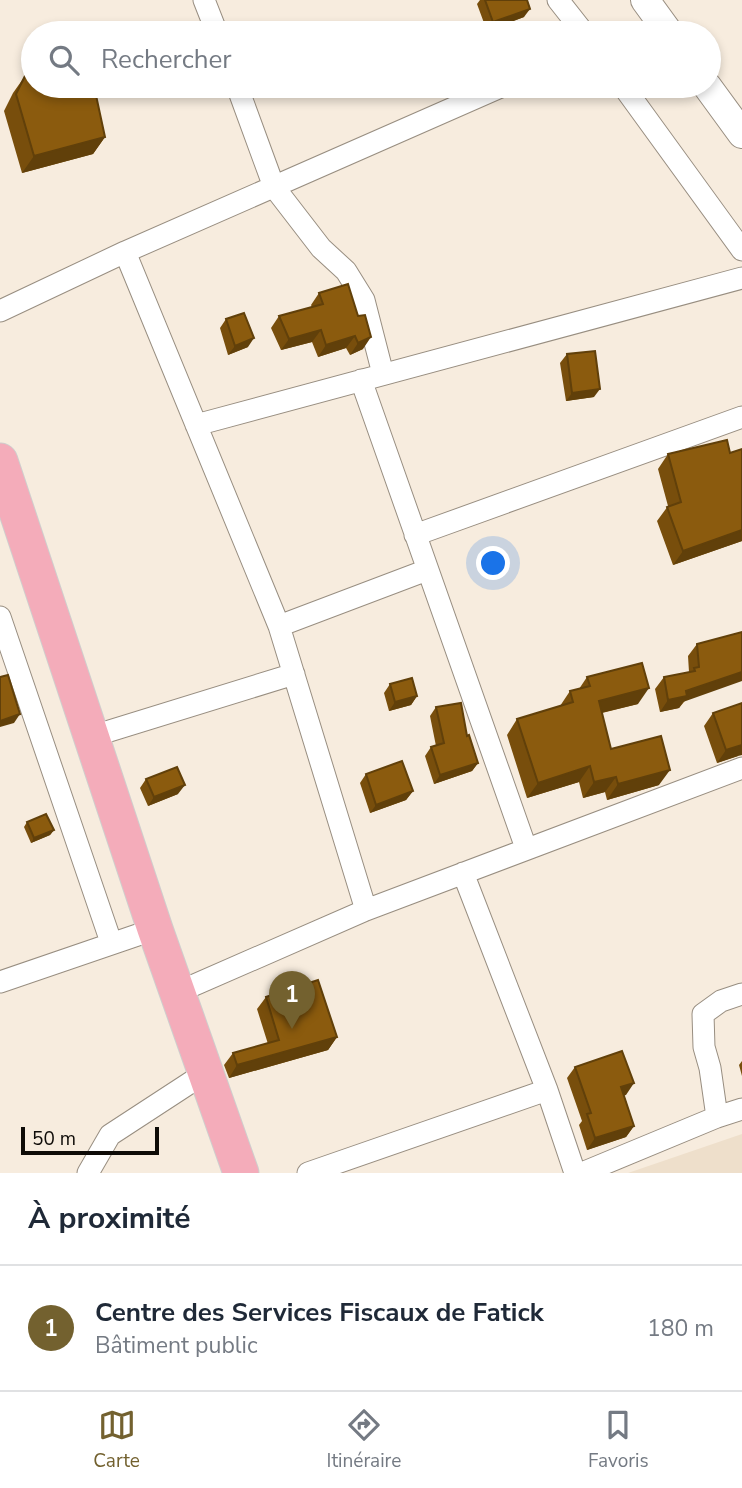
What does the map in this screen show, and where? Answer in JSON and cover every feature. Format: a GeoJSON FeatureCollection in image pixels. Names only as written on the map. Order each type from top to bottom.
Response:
{"type":"FeatureCollection","features":[{"type":"Feature","properties":{"kind":"main road"},"geometry":{"type":"LineString","coordinates":[[0,461],[176,993],[241,1173]]}},
{"type":"Feature","properties":{"kind":"street"},"geometry":{"type":"LineString","coordinates":[[204,0],[212,21]]}},
{"type":"Feature","properties":{"kind":"street"},"geometry":{"type":"LineString","coordinates":[[558,0],[575,21]]}},
{"type":"Feature","properties":{"kind":"street"},"geometry":{"type":"LineString","coordinates":[[645,0],[660,21]]}},
{"type":"Feature","properties":{"kind":"street"},"geometry":{"type":"LineString","coordinates":[[241,98],[274,187],[321,248],[346,271],[364,300],[383,374]]}},
{"type":"Feature","properties":{"kind":"street"},"geometry":{"type":"LineString","coordinates":[[0,311],[125,252],[476,98]]}},
{"type":"Feature","properties":{"kind":"street"},"geometry":{"type":"LineString","coordinates":[[631,98],[742,250]]}},
{"type":"Feature","properties":{"kind":"street"},"geometry":{"type":"LineString","coordinates":[[716,98],[742,134]]}},
{"type":"Feature","properties":{"kind":"street"},"geometry":{"type":"LineString","coordinates":[[125,252],[279,626],[366,910]]}},
{"type":"Feature","properties":{"kind":"street"},"geometry":{"type":"LineString","coordinates":[[196,425],[742,278]]}},
{"type":"Feature","properties":{"kind":"street"},"geometry":{"type":"LineString","coordinates":[[361,380],[526,848]]}},
{"type":"Feature","properties":{"kind":"street"},"geometry":{"type":"LineString","coordinates":[[415,536],[742,417]]}},
{"type":"Feature","properties":{"kind":"street"},"geometry":{"type":"LineString","coordinates":[[279,626],[427,570]]}},
{"type":"Feature","properties":{"kind":"street"},"geometry":{"type":"LineString","coordinates":[[1,621],[111,943]]}},
{"type":"Feature","properties":{"kind":"street"},"geometry":{"type":"LineString","coordinates":[[90,737],[293,674]]}},
{"type":"Feature","properties":{"kind":"street"},"geometry":{"type":"LineString","coordinates":[[176,993],[366,910],[742,768]]}},
{"type":"Feature","properties":{"kind":"street"},"geometry":{"type":"LineString","coordinates":[[463,873],[547,1090],[575,1173]]}},
{"type":"Feature","properties":{"kind":"street"},"geometry":{"type":"LineString","coordinates":[[0,982],[155,929]]}},
{"type":"Feature","properties":{"kind":"street"},"geometry":{"type":"LineString","coordinates":[[718,1117],[704,1047],[703,1014],[721,1001],[742,994]]}},
{"type":"Feature","properties":{"kind":"street"},"geometry":{"type":"LineString","coordinates":[[88,1173],[110,1135],[205,1073]]}},
{"type":"Feature","properties":{"kind":"street"},"geometry":{"type":"LineString","coordinates":[[308,1173],[547,1090]]}},
{"type":"Feature","properties":{"kind":"street"},"geometry":{"type":"LineString","coordinates":[[582,1173],[742,1109]]}},
{"type":"Feature","properties":{"kind":"shaded area"},"geometry":{"type":"Polygon","coordinates":[[[742,1134],[742,1173],[628,1173],[742,1134]]]}},
{"type":"Feature","properties":{"kind":"building"},"geometry":{"type":"Polygon","coordinates":[[[485,0],[527,0],[530,9],[493,21],[485,0]]]}},
{"type":"Feature","properties":{"kind":"building"},"geometry":{"type":"Polygon","coordinates":[[[21,84],[21,98],[97,98],[105,137],[34,156],[16,94],[21,84]]]}},
{"type":"Feature","properties":{"kind":"building"},"geometry":{"type":"Polygon","coordinates":[[[348,284],[358,316],[365,315],[371,337],[358,343],[355,336],[326,345],[321,330],[289,339],[279,316],[323,304],[319,293],[348,284]]]}},
{"type":"Feature","properties":{"kind":"building"},"geometry":{"type":"Polygon","coordinates":[[[244,313],[254,338],[235,346],[226,319],[244,313]]]}},
{"type":"Feature","properties":{"kind":"building"},"geometry":{"type":"Polygon","coordinates":[[[595,351],[600,389],[572,393],[567,354],[595,351]]]}},
{"type":"Feature","properties":{"kind":"building"},"geometry":{"type":"Polygon","coordinates":[[[727,440],[730,453],[742,449],[742,530],[683,551],[667,507],[681,502],[668,454],[727,440]]]}},
{"type":"Feature","properties":{"kind":"building"},"geometry":{"type":"Polygon","coordinates":[[[742,632],[742,672],[686,691],[687,696],[668,700],[664,677],[695,671],[694,668],[699,667],[697,644],[742,632]]]}},
{"type":"Feature","properties":{"kind":"building"},"geometry":{"type":"Polygon","coordinates":[[[642,663],[649,688],[599,701],[611,749],[661,736],[670,770],[618,784],[616,777],[594,782],[590,766],[538,783],[517,719],[573,702],[570,691],[590,686],[587,677],[642,663]]]}},
{"type":"Feature","properties":{"kind":"building"},"geometry":{"type":"Polygon","coordinates":[[[8,675],[20,714],[0,721],[0,677],[8,675]]]}},
{"type":"Feature","properties":{"kind":"building"},"geometry":{"type":"Polygon","coordinates":[[[412,678],[417,696],[395,702],[390,684],[412,678]]]}},
{"type":"Feature","properties":{"kind":"building"},"geometry":{"type":"Polygon","coordinates":[[[461,703],[467,736],[469,735],[478,763],[440,775],[431,747],[444,743],[436,707],[461,703]]]}},
{"type":"Feature","properties":{"kind":"building"},"geometry":{"type":"Polygon","coordinates":[[[742,703],[742,745],[726,750],[713,713],[742,703]]]}},
{"type":"Feature","properties":{"kind":"building"},"geometry":{"type":"Polygon","coordinates":[[[402,761],[413,791],[376,805],[366,774],[402,761]]]}},
{"type":"Feature","properties":{"kind":"building"},"geometry":{"type":"Polygon","coordinates":[[[177,767],[185,785],[154,797],[146,779],[177,767]]]}},
{"type":"Feature","properties":{"kind":"building"},"geometry":{"type":"Polygon","coordinates":[[[46,814],[54,830],[34,838],[27,822],[46,814]]]}},
{"type":"Feature","properties":{"kind":"building"},"geometry":{"type":"Polygon","coordinates":[[[318,980],[337,1037],[237,1065],[233,1053],[279,1040],[266,997],[318,980]]]}},
{"type":"Feature","properties":{"kind":"building"},"geometry":{"type":"Polygon","coordinates":[[[622,1051],[634,1083],[621,1087],[634,1126],[595,1138],[587,1114],[591,1113],[575,1067],[622,1051]]]}},
{"type":"Feature","properties":{"kind":"place","name":"Centre des Services Fiscaux de Fatick"},"geometry":{"type":"Point","coordinates":[292,1029]}}]}
